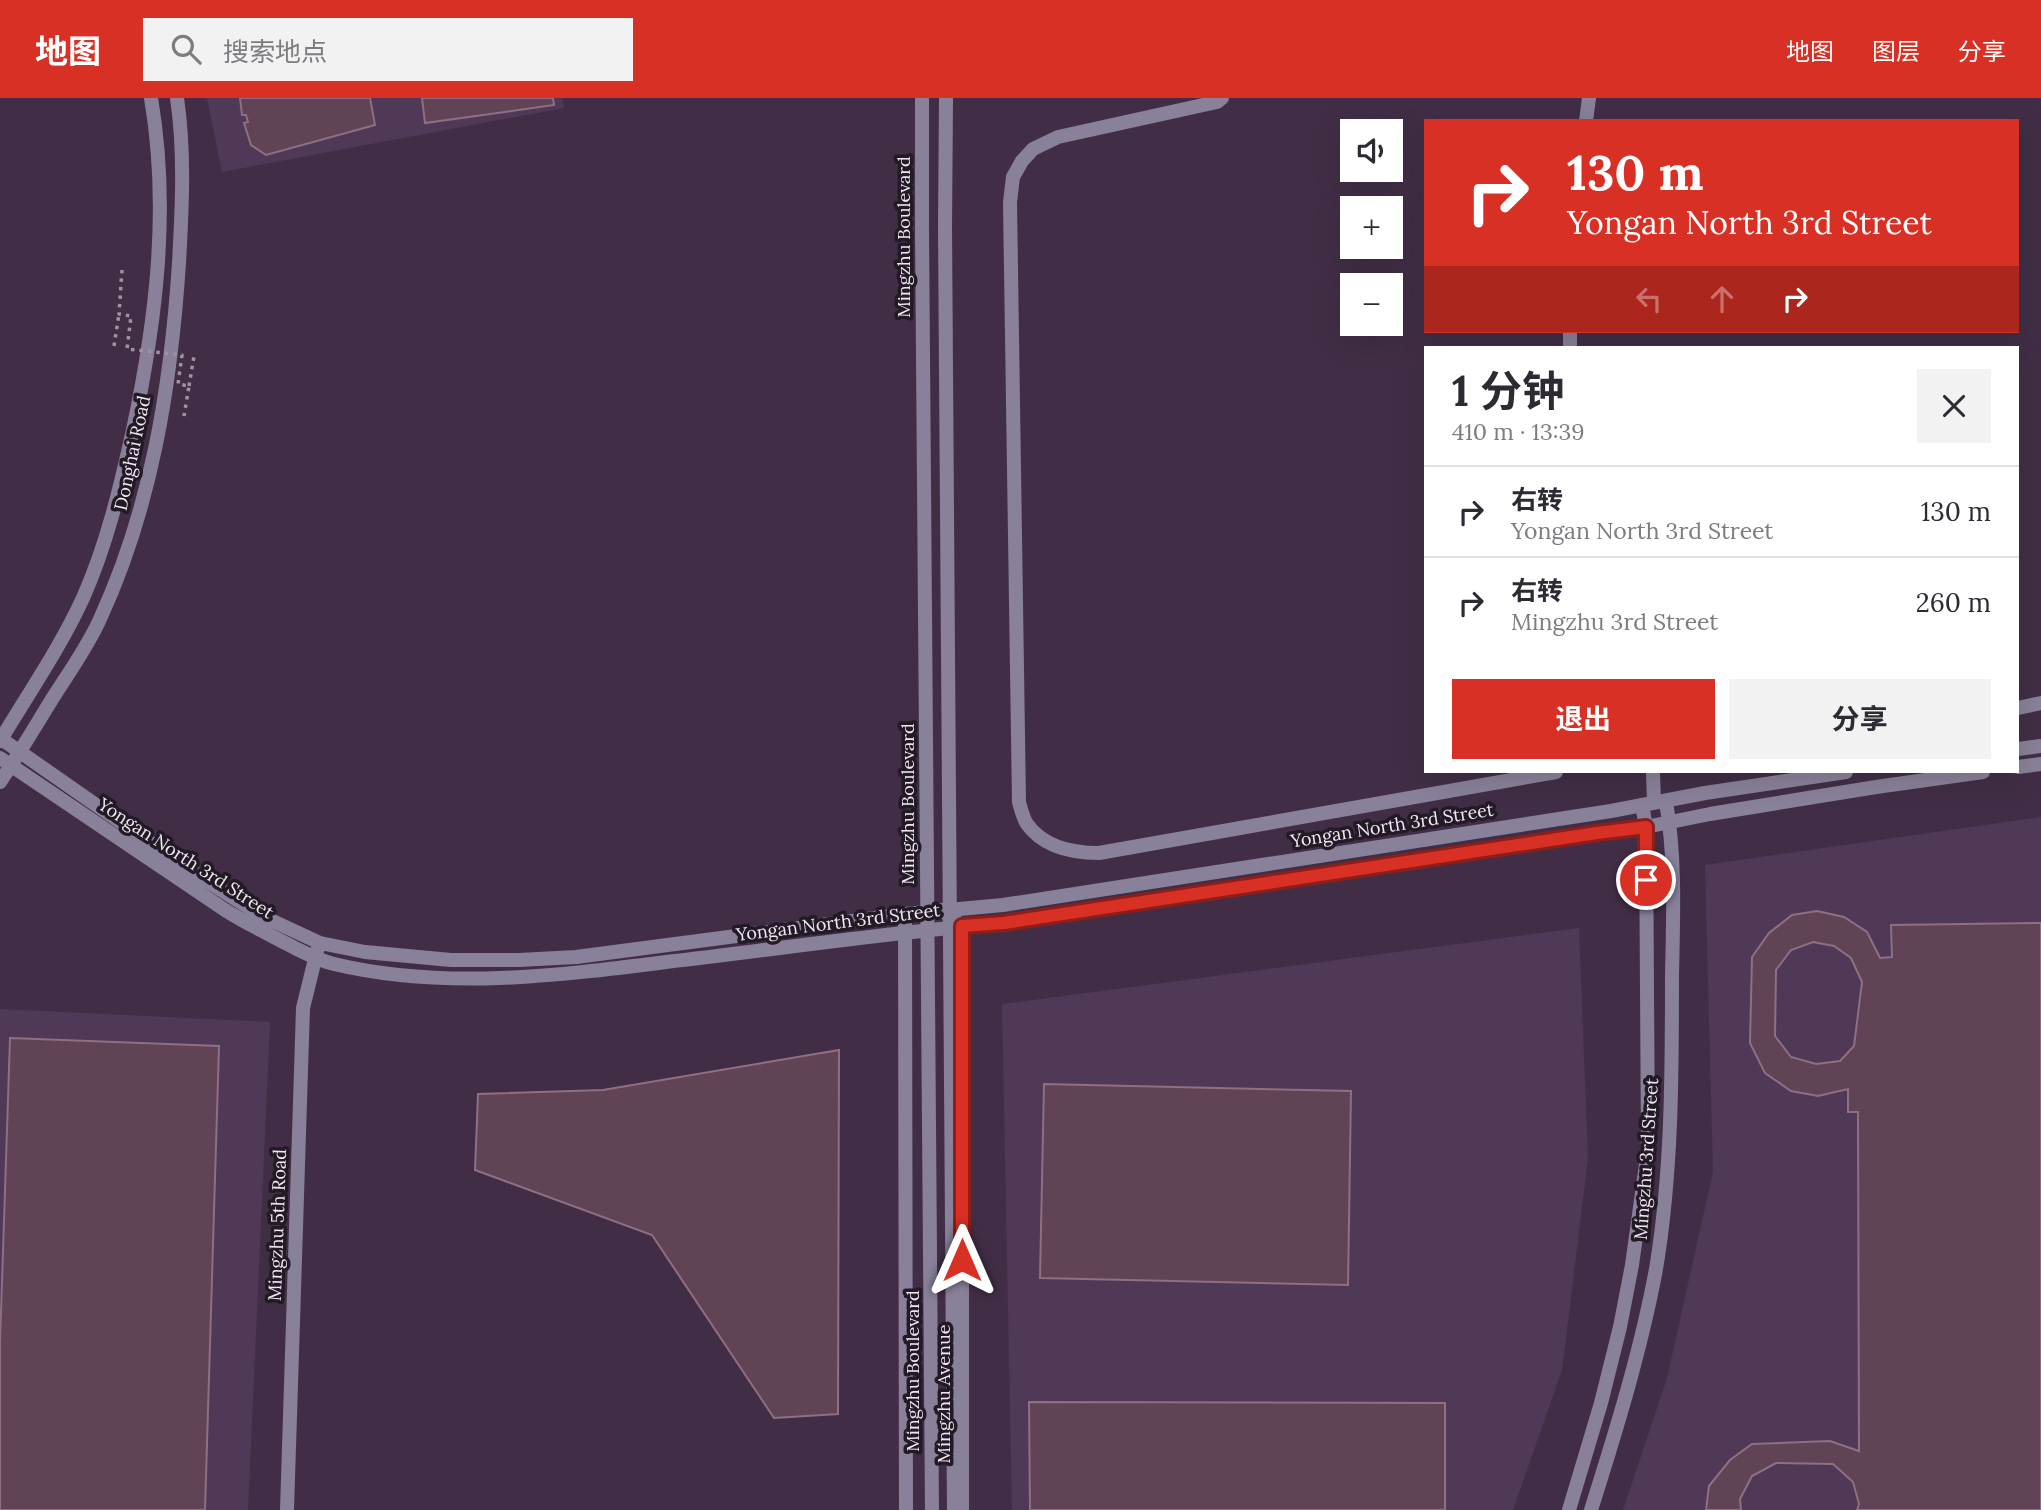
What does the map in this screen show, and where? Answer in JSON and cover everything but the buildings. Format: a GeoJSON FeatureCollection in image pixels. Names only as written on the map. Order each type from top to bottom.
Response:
{"type":"FeatureCollection","features":[{"type":"Feature","properties":{"kind":"street","name":"Donghai Road"},"geometry":{"type":"LineString","coordinates":[[0,739],[42,673],[83,598],[118,500],[147,363],[158,276],[159,148],[151,98]]}},
{"type":"Feature","properties":{"kind":"street","name":"Donghai Road"},"geometry":{"type":"LineString","coordinates":[[0,782],[5,762],[20,752],[100,620],[140,510],[157,446],[173,335],[181,233],[182,149],[177,98]]}},
{"type":"Feature","properties":{"kind":"street","name":"Mingzhu Boulevard"},"geometry":{"type":"LineString","coordinates":[[922,98],[932,1510]]}},
{"type":"Feature","properties":{"kind":"street"},"geometry":{"type":"LineString","coordinates":[[946,98],[954,1510]]}},
{"type":"Feature","properties":{"kind":"street"},"geometry":{"type":"LineString","coordinates":[[1222,98],[1217,102],[1058,137],[1033,149],[1013,177],[1010,202],[1019,802],[1026,823],[1057,847],[1078,853],[1099,853],[1550,773]]}},
{"type":"Feature","properties":{"kind":"street"},"geometry":{"type":"LineString","coordinates":[[1586,119],[1589,98]]}},
{"type":"Feature","properties":{"kind":"street"},"geometry":{"type":"LineString","coordinates":[[2019,708],[2041,703]]}},
{"type":"Feature","properties":{"kind":"street","name":"Yongan North 3rd Street"},"geometry":{"type":"LineString","coordinates":[[0,739],[182,865],[262,916],[320,943],[365,952],[451,960],[576,957],[905,914],[1003,905],[1839,773]]}},
{"type":"Feature","properties":{"kind":"street"},"geometry":{"type":"LineString","coordinates":[[2019,749],[2041,746]]}},
{"type":"Feature","properties":{"kind":"street","name":"Yongan North 3rd Street"},"geometry":{"type":"LineString","coordinates":[[5,762],[225,910],[314,958],[368,970],[449,978],[493,979],[576,973],[905,931],[1004,923],[1646,827],[1875,787],[1976,773]]}},
{"type":"Feature","properties":{"kind":"street"},"geometry":{"type":"LineString","coordinates":[[2019,767],[2041,764]]}},
{"type":"Feature","properties":{"kind":"street"},"geometry":{"type":"LineString","coordinates":[[1653,773],[1654,803]]}},
{"type":"Feature","properties":{"kind":"street","name":"Mingzhu 3rd Street"},"geometry":{"type":"LineString","coordinates":[[1591,1510],[1638,1347],[1656,1269],[1664,1210],[1672,1061],[1672,844],[1670,822],[1654,803]]}},
{"type":"Feature","properties":{"kind":"street","name":"Mingzhu 3rd Street"},"geometry":{"type":"LineString","coordinates":[[1569,1510],[1601,1403],[1620,1326],[1632,1265],[1648,1150],[1646,827],[1654,803]]}},
{"type":"Feature","properties":{"kind":"street"},"geometry":{"type":"LineString","coordinates":[[942,910],[962,926]]}},
{"type":"Feature","properties":{"kind":"street","name":"Mingzhu Avenue"},"geometry":{"type":"LineString","coordinates":[[905,914],[906,1510]]}},
{"type":"Feature","properties":{"kind":"street","name":"Mingzhu Avenue"},"geometry":{"type":"LineString","coordinates":[[962,926],[962,1510]]}},
{"type":"Feature","properties":{"kind":"street","name":"Mingzhu 5th Road"},"geometry":{"type":"LineString","coordinates":[[287,1510],[303,1008],[320,943]]}},
{"type":"Feature","properties":{"kind":"path"},"geometry":{"type":"LineString","coordinates":[[114,346],[121,270]]}},
{"type":"Feature","properties":{"kind":"path"},"geometry":{"type":"LineString","coordinates":[[119,314],[131,316],[127,349],[182,355],[178,384],[189,386]]}},
{"type":"Feature","properties":{"kind":"path"},"geometry":{"type":"LineString","coordinates":[[184,416],[194,356]]}},
{"type":"Feature","properties":{"kind":"shaded area"},"geometry":{"type":"Polygon","coordinates":[[[207,98],[562,98],[564,108],[222,172],[207,98]]]}},
{"type":"Feature","properties":{"kind":"shaded area"},"geometry":{"type":"Polygon","coordinates":[[[2041,817],[2041,1510],[1623,1510],[1667,1378],[1713,1172],[1705,865],[2041,817]]]}},
{"type":"Feature","properties":{"kind":"shaded area"},"geometry":{"type":"Polygon","coordinates":[[[1579,928],[1588,1159],[1562,1370],[1513,1510],[1012,1510],[1002,1004],[1579,928]]]}},
{"type":"Feature","properties":{"kind":"shaded area"},"geometry":{"type":"Polygon","coordinates":[[[0,1009],[270,1022],[248,1510],[0,1510],[0,1009]]]}},
{"type":"Feature","properties":{"kind":"route"},"geometry":{"type":"LineString","coordinates":[[962,1260],[962,926],[1004,923],[1646,827],[1646,880]]}}]}
